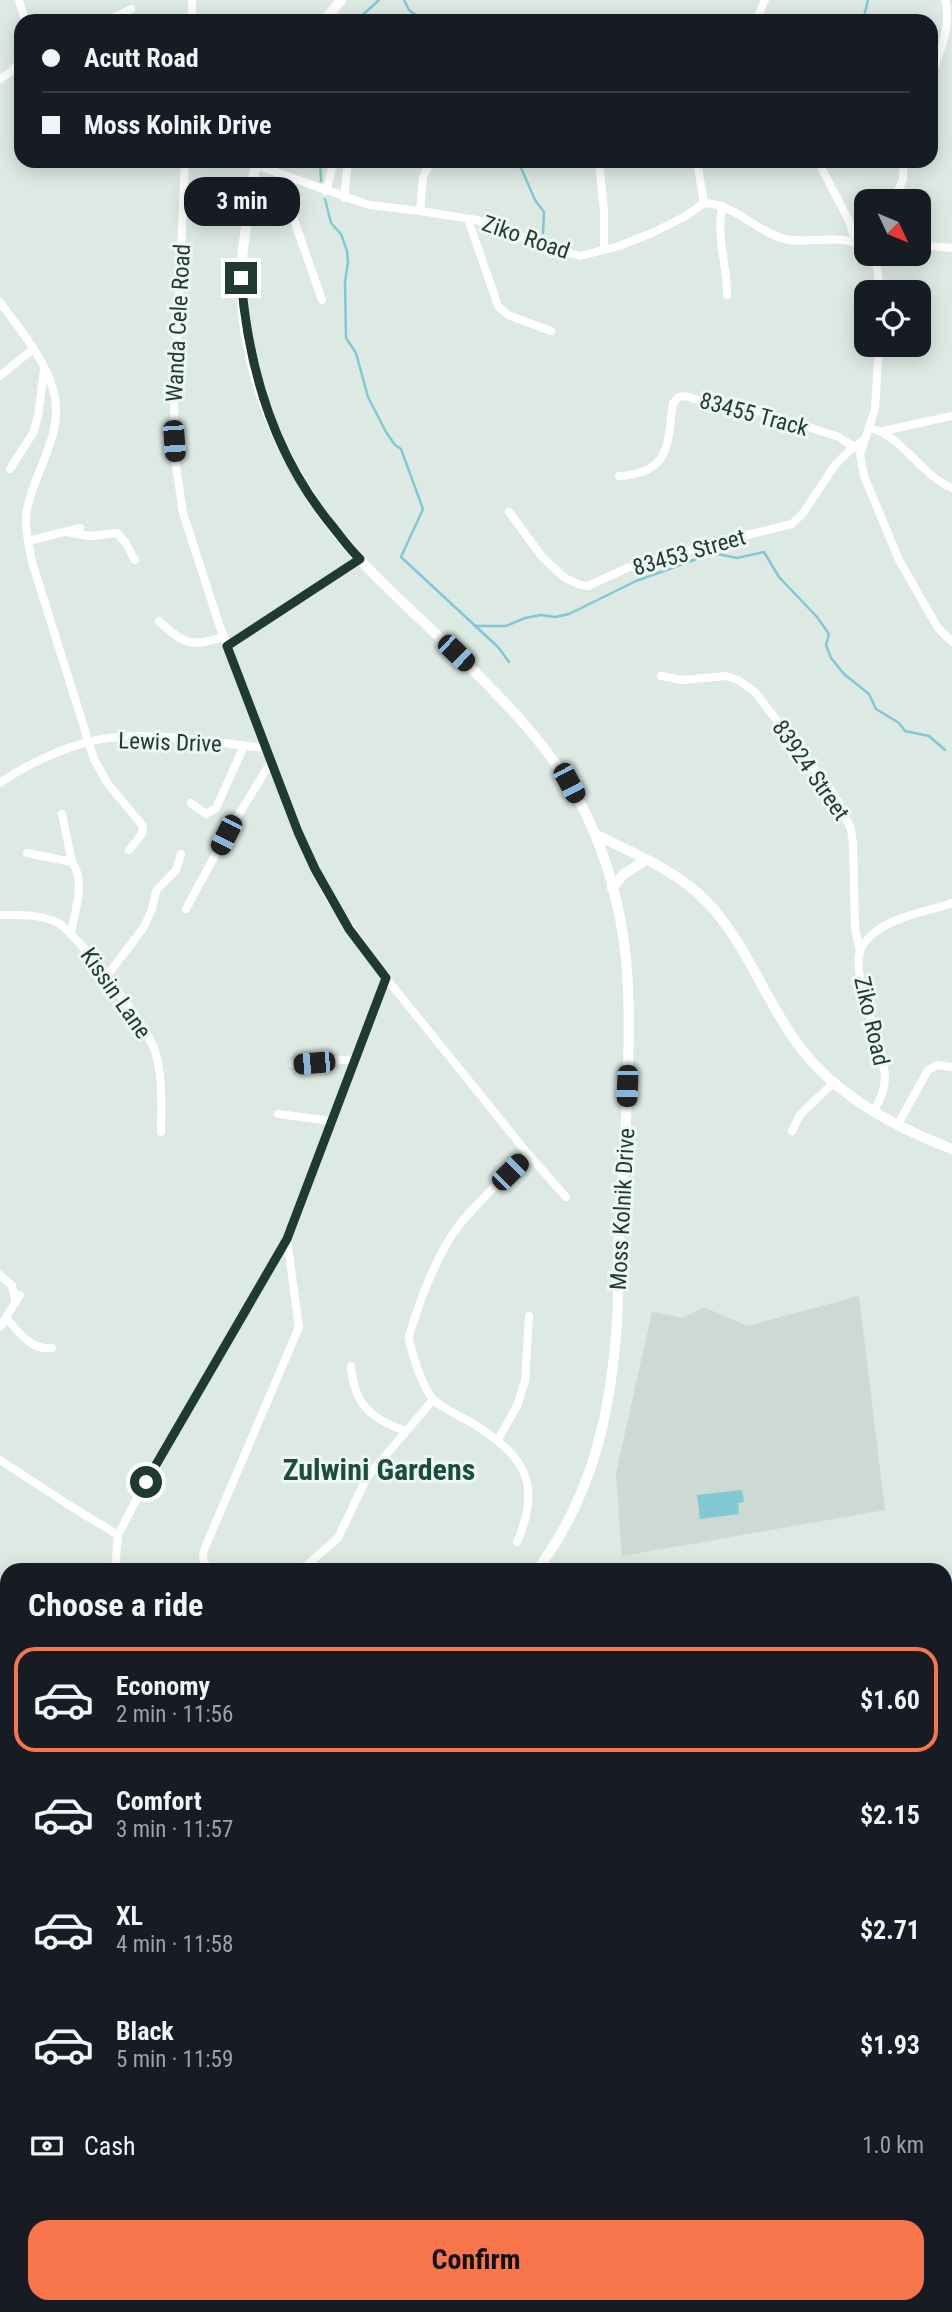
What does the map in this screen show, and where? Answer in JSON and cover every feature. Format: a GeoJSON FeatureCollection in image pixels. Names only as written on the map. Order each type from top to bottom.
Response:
{"type":"FeatureCollection","features":[{"type":"Feature","properties":{"kind":"main road"},"geometry":{"type":"LineString","coordinates":[[330,14],[341,0]]}},
{"type":"Feature","properties":{"kind":"main road","name":"Moss Kolnik Drive"},"geometry":{"type":"LineString","coordinates":[[255,168],[242,250],[244,318],[261,398],[282,449],[316,505],[360,559],[523,721],[547,750],[569,783],[595,834],[612,888],[628,959],[630,1013],[617,1319],[610,1394],[604,1427],[582,1491],[542,1563]]}},
{"type":"Feature","properties":{"kind":"main road"},"geometry":{"type":"LineString","coordinates":[[595,834],[682,879],[709,904],[732,934],[791,1035],[820,1070],[873,1112],[952,1149]]}},
{"type":"Feature","properties":{"kind":"main road"},"geometry":{"type":"LineString","coordinates":[[612,888],[624,874],[646,860]]}},
{"type":"Feature","properties":{"kind":"street"},"geometry":{"type":"LineString","coordinates":[[938,55],[944,37],[948,3]]}},
{"type":"Feature","properties":{"kind":"street"},"geometry":{"type":"LineString","coordinates":[[121,14],[131,9]]}},
{"type":"Feature","properties":{"kind":"street","name":"Wanda Cele Road"},"geometry":{"type":"LineString","coordinates":[[186,168],[174,407],[175,459],[183,513],[265,748],[298,832],[330,899],[386,978],[566,1197]]}},
{"type":"Feature","properties":{"kind":"street","name":"Ziko Road"},"geometry":{"type":"LineString","coordinates":[[268,168],[344,198],[369,205],[487,223],[580,256],[619,246],[652,233],[686,216],[704,203]]}},
{"type":"Feature","properties":{"kind":"street"},"geometry":{"type":"LineString","coordinates":[[326,191],[332,168]]}},
{"type":"Feature","properties":{"kind":"street"},"geometry":{"type":"LineString","coordinates":[[344,198],[347,168]]}},
{"type":"Feature","properties":{"kind":"street"},"geometry":{"type":"LineString","coordinates":[[421,211],[423,177],[428,168]]}},
{"type":"Feature","properties":{"kind":"street"},"geometry":{"type":"LineString","coordinates":[[600,168],[604,248]]}},
{"type":"Feature","properties":{"kind":"street"},"geometry":{"type":"LineString","coordinates":[[698,168],[704,203],[722,206],[785,239],[854,243]]}},
{"type":"Feature","properties":{"kind":"street"},"geometry":{"type":"LineString","coordinates":[[822,168],[849,220],[854,236]]}},
{"type":"Feature","properties":{"kind":"street"},"geometry":{"type":"LineString","coordinates":[[899,189],[904,168]]}},
{"type":"Feature","properties":{"kind":"street"},"geometry":{"type":"LineString","coordinates":[[292,178],[294,220],[322,300]]}},
{"type":"Feature","properties":{"kind":"street"},"geometry":{"type":"LineString","coordinates":[[722,206],[719,228],[727,295]]}},
{"type":"Feature","properties":{"kind":"street"},"geometry":{"type":"LineString","coordinates":[[468,219],[498,306],[508,315],[551,331]]}},
{"type":"Feature","properties":{"kind":"street"},"geometry":{"type":"LineString","coordinates":[[931,247],[952,248]]}},
{"type":"Feature","properties":{"kind":"street"},"geometry":{"type":"LineString","coordinates":[[0,302],[45,367],[53,390],[56,421],[52,440],[27,509],[28,541],[32,562],[94,759],[108,784],[143,826],[142,834],[129,850]]}},
{"type":"Feature","properties":{"kind":"street"},"geometry":{"type":"LineString","coordinates":[[0,376],[33,349]]}},
{"type":"Feature","properties":{"kind":"street"},"geometry":{"type":"LineString","coordinates":[[878,357],[877,390],[870,428],[860,454],[864,476],[894,548],[938,628],[952,642]]}},
{"type":"Feature","properties":{"kind":"street"},"geometry":{"type":"LineString","coordinates":[[10,469],[33,433],[45,367]]}},
{"type":"Feature","properties":{"kind":"street","name":"83455 Track"},"geometry":{"type":"LineString","coordinates":[[619,476],[632,475],[656,464],[662,458],[667,451],[670,436],[673,403],[679,397],[714,406],[755,410],[839,437],[854,447]]}},
{"type":"Feature","properties":{"kind":"street"},"geometry":{"type":"LineString","coordinates":[[870,428],[883,431],[952,416]]}},
{"type":"Feature","properties":{"kind":"street"},"geometry":{"type":"LineString","coordinates":[[883,431],[941,483],[952,488]]}},
{"type":"Feature","properties":{"kind":"street","name":"83453 Street"},"geometry":{"type":"LineString","coordinates":[[509,512],[543,558],[565,578],[588,586],[627,568],[792,524],[803,513],[835,466],[864,440]]}},
{"type":"Feature","properties":{"kind":"street"},"geometry":{"type":"LineString","coordinates":[[28,541],[80,528]]}},
{"type":"Feature","properties":{"kind":"street"},"geometry":{"type":"LineString","coordinates":[[66,532],[91,536],[117,533],[135,560]]}},
{"type":"Feature","properties":{"kind":"street"},"geometry":{"type":"LineString","coordinates":[[159,621],[190,644],[226,641],[360,559]]}},
{"type":"Feature","properties":{"kind":"street","name":"83924 Street"},"geometry":{"type":"LineString","coordinates":[[661,676],[682,680],[726,676],[738,680],[755,692],[829,788],[851,828],[855,928],[860,952]]}},
{"type":"Feature","properties":{"kind":"street","name":"Lewis Drive"},"geometry":{"type":"LineString","coordinates":[[0,783],[32,765],[88,741],[145,737],[265,748]]}},
{"type":"Feature","properties":{"kind":"street"},"geometry":{"type":"LineString","coordinates":[[191,803],[206,814],[216,808],[244,746]]}},
{"type":"Feature","properties":{"kind":"street"},"geometry":{"type":"LineString","coordinates":[[186,909],[226,835],[271,762]]}},
{"type":"Feature","properties":{"kind":"street"},"geometry":{"type":"LineString","coordinates":[[62,814],[79,884],[71,933]]}},
{"type":"Feature","properties":{"kind":"street"},"geometry":{"type":"LineString","coordinates":[[27,853],[72,862]]}},
{"type":"Feature","properties":{"kind":"street"},"geometry":{"type":"LineString","coordinates":[[106,977],[144,928],[156,891],[176,870],[181,854]]}},
{"type":"Feature","properties":{"kind":"street","name":"Ziko Road"},"geometry":{"type":"LineString","coordinates":[[873,1112],[880,1100],[885,1076],[860,971],[860,952],[869,938],[881,928],[952,903]]}},
{"type":"Feature","properties":{"kind":"street","name":"Kissin Lane"},"geometry":{"type":"LineString","coordinates":[[0,915],[27,915],[59,924],[71,933],[106,977],[146,1033],[156,1054],[161,1098],[160,1132]]}},
{"type":"Feature","properties":{"kind":"street"},"geometry":{"type":"LineString","coordinates":[[116,1563],[118,1535],[133,1506],[287,1239],[386,978]]}},
{"type":"Feature","properties":{"kind":"street"},"geometry":{"type":"LineString","coordinates":[[293,1064],[356,1059]]}},
{"type":"Feature","properties":{"kind":"street"},"geometry":{"type":"LineString","coordinates":[[898,1124],[928,1070],[937,1065],[952,1068]]}},
{"type":"Feature","properties":{"kind":"street"},"geometry":{"type":"LineString","coordinates":[[792,1131],[800,1115],[834,1082]]}},
{"type":"Feature","properties":{"kind":"street"},"geometry":{"type":"LineString","coordinates":[[278,1114],[332,1121]]}},
{"type":"Feature","properties":{"kind":"street"},"geometry":{"type":"LineString","coordinates":[[517,1542],[527,1520],[530,1491],[517,1461],[498,1439],[433,1400],[410,1347],[409,1336],[449,1239],[474,1208],[528,1154]]}},
{"type":"Feature","properties":{"kind":"street"},"geometry":{"type":"LineString","coordinates":[[204,1563],[204,1550],[299,1327],[287,1239]]}},
{"type":"Feature","properties":{"kind":"street"},"geometry":{"type":"LineString","coordinates":[[0,1275],[12,1286],[18,1299],[0,1327]]}},
{"type":"Feature","properties":{"kind":"street"},"geometry":{"type":"LineString","coordinates":[[498,1439],[517,1406],[524,1381],[529,1315]]}},
{"type":"Feature","properties":{"kind":"street"},"geometry":{"type":"LineString","coordinates":[[6,1318],[36,1347],[52,1348]]}},
{"type":"Feature","properties":{"kind":"street"},"geometry":{"type":"LineString","coordinates":[[351,1366],[352,1383],[364,1406],[373,1416],[406,1431]]}},
{"type":"Feature","properties":{"kind":"street"},"geometry":{"type":"LineString","coordinates":[[309,1563],[338,1538],[361,1487],[433,1400]]}},
{"type":"Feature","properties":{"kind":"street"},"geometry":{"type":"LineString","coordinates":[[0,1460],[118,1535]]}},
{"type":"Feature","properties":{"kind":"shaded area"},"geometry":{"type":"Polygon","coordinates":[[[859,1296],[885,1510],[622,1556],[616,1473],[652,1312],[683,1318],[704,1307],[747,1326],[859,1296]]]}},
{"type":"Feature","properties":{"kind":"water"},"geometry":{"type":"Polygon","coordinates":[[[742,1490],[744,1502],[738,1503],[739,1514],[700,1519],[697,1495],[742,1490]]]}},
{"type":"Feature","properties":{"kind":"waterway"},"geometry":{"type":"LineString","coordinates":[[364,14],[379,0]]}},
{"type":"Feature","properties":{"kind":"waterway"},"geometry":{"type":"LineString","coordinates":[[404,0],[414,14]]}},
{"type":"Feature","properties":{"kind":"waterway"},"geometry":{"type":"LineString","coordinates":[[865,14],[868,0]]}},
{"type":"Feature","properties":{"kind":"waterway"},"geometry":{"type":"LineString","coordinates":[[320,168],[321,181]]}},
{"type":"Feature","properties":{"kind":"waterway"},"geometry":{"type":"LineString","coordinates":[[521,168],[535,200],[544,212],[543,233]]}},
{"type":"Feature","properties":{"kind":"waterway"},"geometry":{"type":"LineString","coordinates":[[325,199],[331,223],[341,234],[347,251],[346,338],[356,353],[368,397],[386,432],[401,449],[423,509],[401,557],[498,647],[509,662]]}},
{"type":"Feature","properties":{"kind":"waterway"},"geometry":{"type":"LineString","coordinates":[[475,626],[506,626],[525,618],[569,614],[636,581],[713,553],[737,558],[764,552],[779,577],[817,617],[829,634],[826,645],[831,658],[844,674],[869,694],[876,709],[899,723],[905,731],[929,736],[945,750]]}},
{"type":"Feature","properties":{"kind":"district","name":"Zulwini Gardens"},"geometry":{"type":"Point","coordinates":[379,1470]}},
{"type":"Feature","properties":{"kind":"route"},"geometry":{"type":"LineString","coordinates":[[146,1482],[271,1271],[287,1239],[386,978],[349,929],[315,869],[298,832],[227,646],[360,559],[316,505],[282,449],[261,398],[244,318],[241,278]]}}]}
